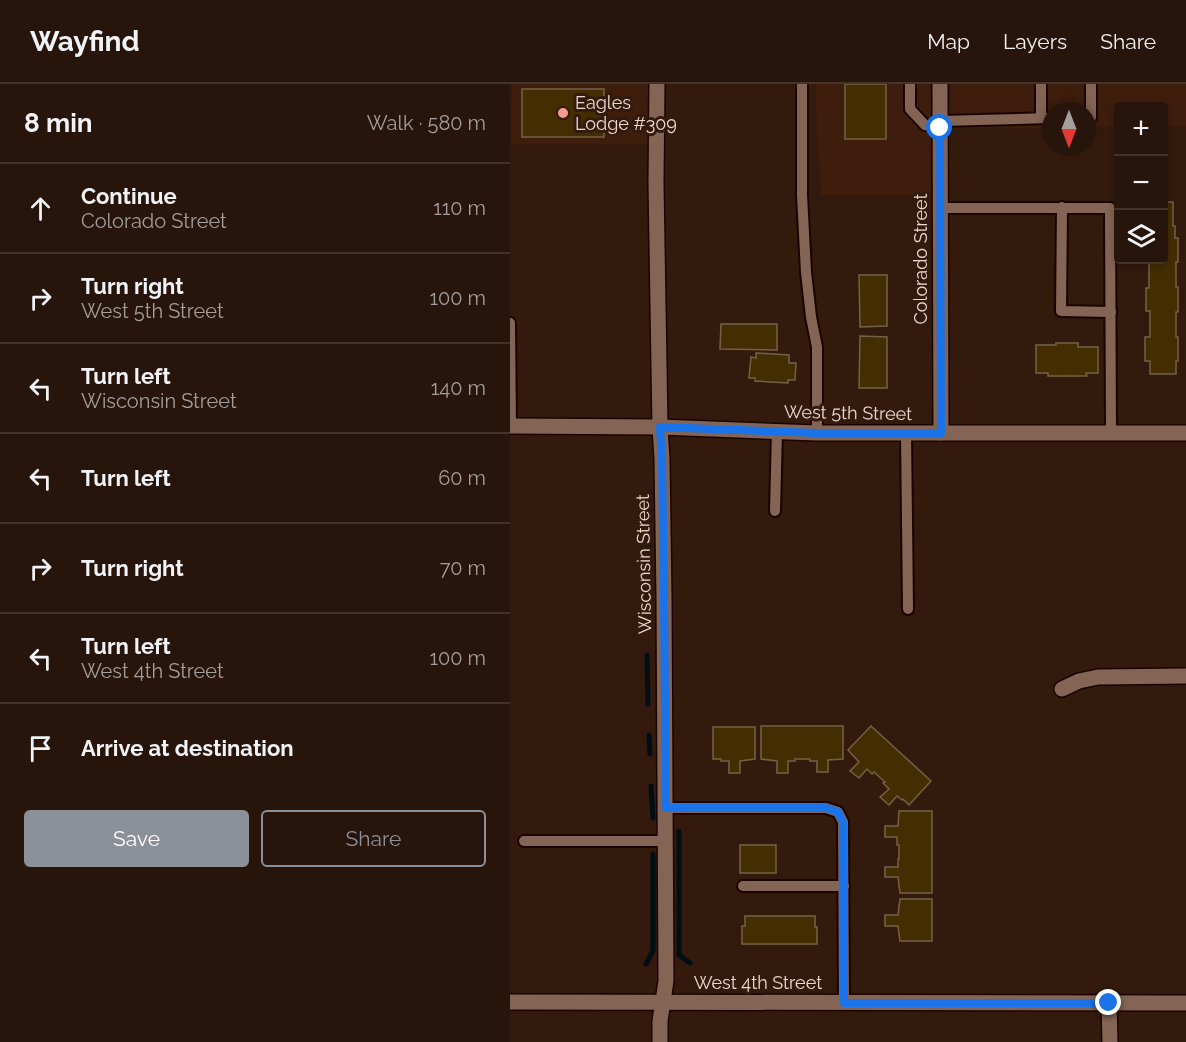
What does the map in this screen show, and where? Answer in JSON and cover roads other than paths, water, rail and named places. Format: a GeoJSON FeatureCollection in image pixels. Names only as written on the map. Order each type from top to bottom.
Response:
{"type":"FeatureCollection","features":[{"type":"Feature","properties":{"kind":"street","name":"Wisconsin Street"},"geometry":{"type":"LineString","coordinates":[[657,84],[666,808],[666,981],[660,1022],[660,1042]]}},
{"type":"Feature","properties":{"kind":"street","name":"Colorado Street"},"geometry":{"type":"LineString","coordinates":[[940,84],[941,433]]}},
{"type":"Feature","properties":{"kind":"street","name":"West 5th Street"},"geometry":{"type":"LineString","coordinates":[[511,426],[660,427],[817,433],[1186,433]]}},
{"type":"Feature","properties":{"kind":"street"},"geometry":{"type":"LineString","coordinates":[[1062,689],[1079,681],[1098,677],[1186,676]]}},
{"type":"Feature","properties":{"kind":"street","name":"West 4th Street"},"geometry":{"type":"LineString","coordinates":[[510,1002],[1186,1003]]}},
{"type":"Feature","properties":{"kind":"street"},"geometry":{"type":"LineString","coordinates":[[1109,1003],[1110,1042]]}},
{"type":"Feature","properties":{"kind":"lane"},"geometry":{"type":"LineString","coordinates":[[802,84],[802,195],[806,272],[817,347],[817,433]]}},
{"type":"Feature","properties":{"kind":"lane"},"geometry":{"type":"LineString","coordinates":[[910,84],[910,109],[925,125],[1042,118]]}},
{"type":"Feature","properties":{"kind":"lane"},"geometry":{"type":"LineString","coordinates":[[1041,84],[1044,102]]}},
{"type":"Feature","properties":{"kind":"lane"},"geometry":{"type":"LineString","coordinates":[[1091,84],[1091,102]]}},
{"type":"Feature","properties":{"kind":"lane"},"geometry":{"type":"LineString","coordinates":[[1062,207],[1061,311],[1111,312]]}},
{"type":"Feature","properties":{"kind":"lane"},"geometry":{"type":"LineString","coordinates":[[941,208],[1110,208],[1111,433]]}},
{"type":"Feature","properties":{"kind":"lane"},"geometry":{"type":"LineString","coordinates":[[510,323],[511,426]]}},
{"type":"Feature","properties":{"kind":"lane"},"geometry":{"type":"LineString","coordinates":[[776,511],[777,432]]}},
{"type":"Feature","properties":{"kind":"lane"},"geometry":{"type":"LineString","coordinates":[[906,433],[908,609]]}},
{"type":"Feature","properties":{"kind":"lane"},"geometry":{"type":"LineString","coordinates":[[666,808],[826,808],[838,812],[843,822],[844,1003]]}},
{"type":"Feature","properties":{"kind":"lane"},"geometry":{"type":"LineString","coordinates":[[524,842],[666,841]]}},
{"type":"Feature","properties":{"kind":"lane"},"geometry":{"type":"LineString","coordinates":[[743,886],[843,886]]}},
{"type":"Feature","properties":{"kind":"waterway"},"geometry":{"type":"LineString","coordinates":[[648,584],[649,493]]}},
{"type":"Feature","properties":{"kind":"waterway"},"geometry":{"type":"LineString","coordinates":[[647,655],[648,704]]}},
{"type":"Feature","properties":{"kind":"waterway"},"geometry":{"type":"LineString","coordinates":[[649,735],[650,754]]}},
{"type":"Feature","properties":{"kind":"waterway"},"geometry":{"type":"LineString","coordinates":[[651,786],[653,818]]}},
{"type":"Feature","properties":{"kind":"waterway"},"geometry":{"type":"LineString","coordinates":[[679,831],[679,955],[690,963]]}},
{"type":"Feature","properties":{"kind":"waterway"},"geometry":{"type":"LineString","coordinates":[[646,964],[653,951],[653,854]]}},
{"type":"Feature","properties":{"kind":"place","name":"Eagles Lodge #309"},"geometry":{"type":"Point","coordinates":[563,113]}}]}
